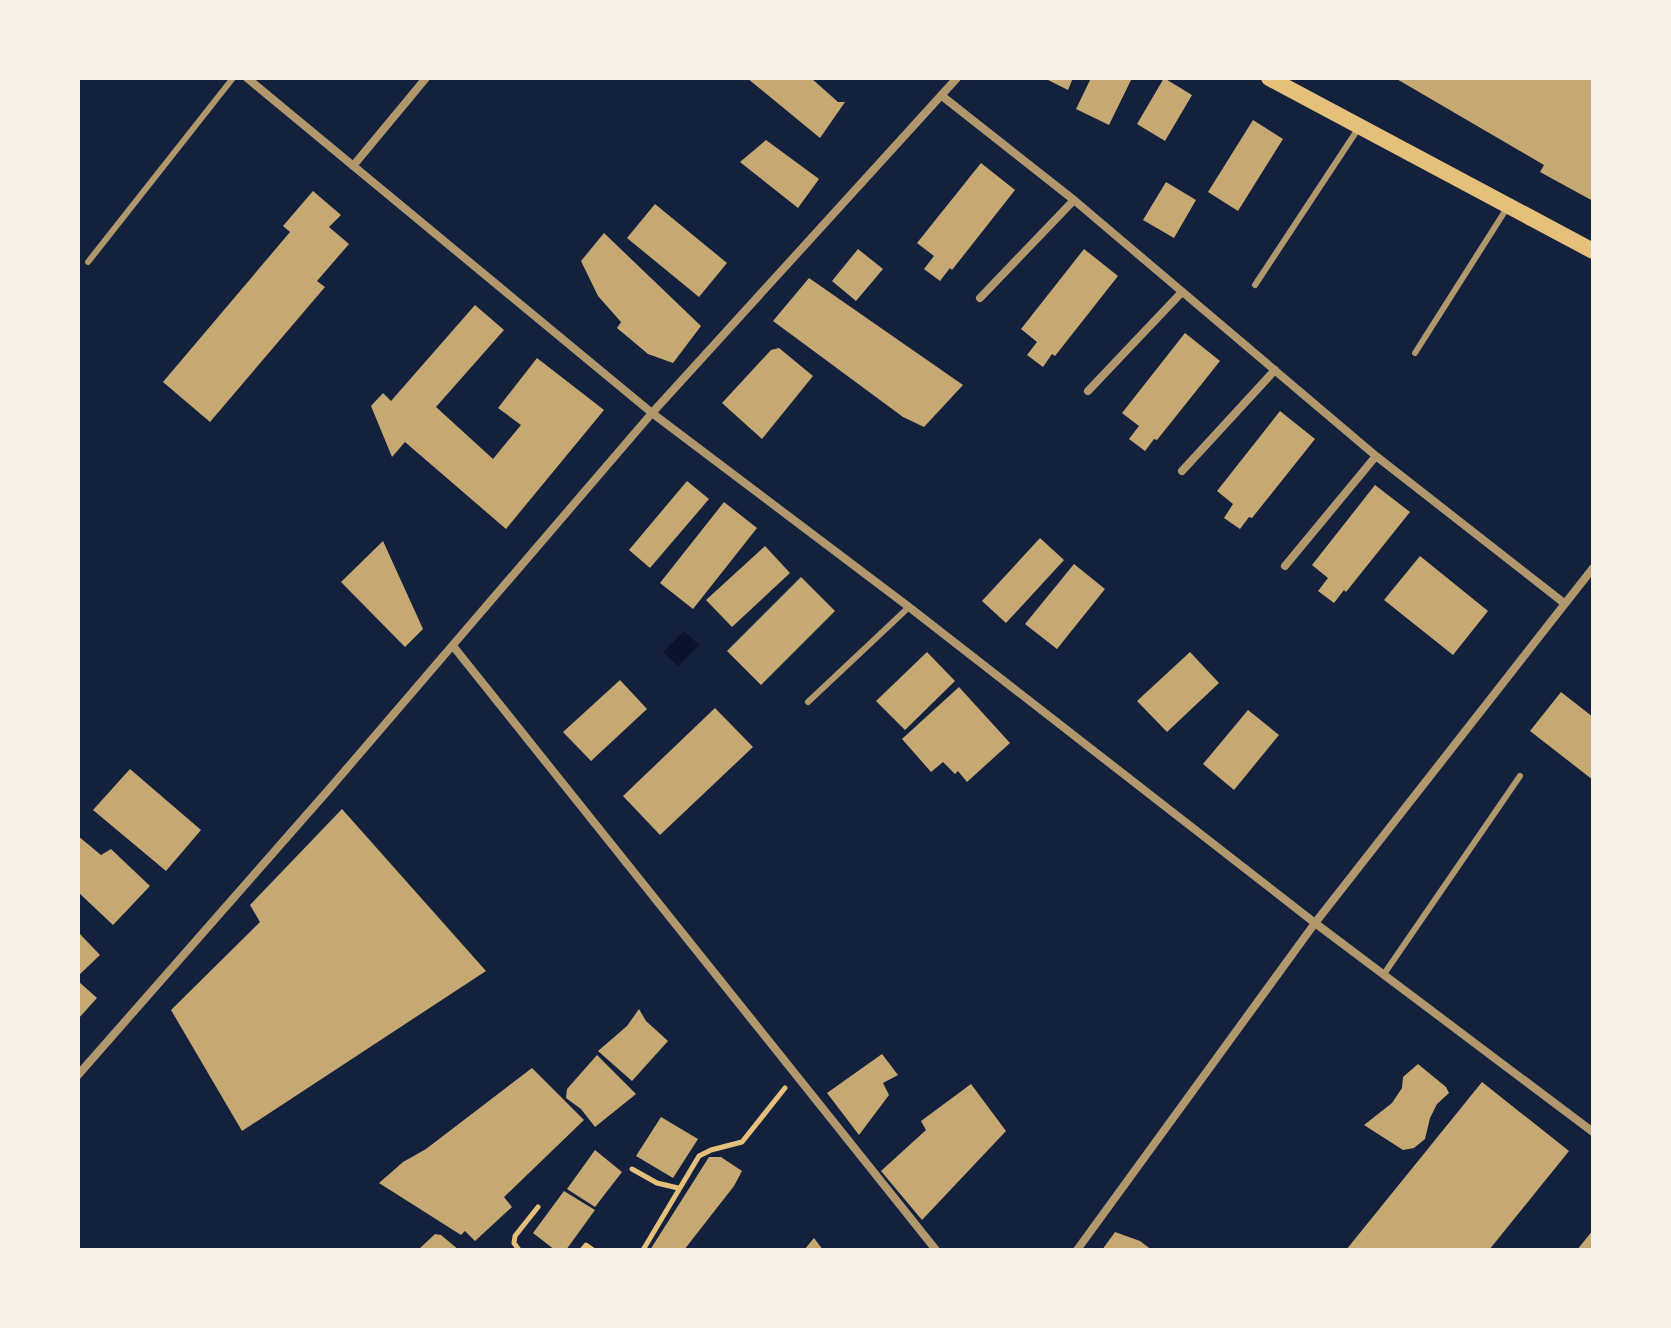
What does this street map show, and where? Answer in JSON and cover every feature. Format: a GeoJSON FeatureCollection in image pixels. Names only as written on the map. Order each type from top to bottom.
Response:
{"type":"FeatureCollection","features":[{"type":"Feature","properties":{"kind":"main road"},"geometry":{"type":"LineString","coordinates":[[1269,78],[1593,251]]}},
{"type":"Feature","properties":{"kind":"street"},"geometry":{"type":"LineString","coordinates":[[247,78],[652,413],[909,607],[1315,923],[1593,1132]]}},
{"type":"Feature","properties":{"kind":"street"},"geometry":{"type":"LineString","coordinates":[[353,166],[426,78]]}},
{"type":"Feature","properties":{"kind":"street"},"geometry":{"type":"LineString","coordinates":[[78,1075],[652,413],[957,78]]}},
{"type":"Feature","properties":{"kind":"street"},"geometry":{"type":"LineString","coordinates":[[942,96],[1074,200],[1376,456],[1564,603]]}},
{"type":"Feature","properties":{"kind":"street"},"geometry":{"type":"LineString","coordinates":[[980,298],[1074,200]]}},
{"type":"Feature","properties":{"kind":"street"},"geometry":{"type":"LineString","coordinates":[[1088,391],[1182,292]]}},
{"type":"Feature","properties":{"kind":"street"},"geometry":{"type":"LineString","coordinates":[[1182,471],[1275,370]]}},
{"type":"Feature","properties":{"kind":"street"},"geometry":{"type":"LineString","coordinates":[[1285,566],[1376,456]]}},
{"type":"Feature","properties":{"kind":"street"},"geometry":{"type":"LineString","coordinates":[[1077,1250],[1315,923],[1593,568]]}},
{"type":"Feature","properties":{"kind":"street"},"geometry":{"type":"LineString","coordinates":[[453,646],[936,1250]]}},
{"type":"Feature","properties":{"kind":"lane"},"geometry":{"type":"LineString","coordinates":[[88,262],[233,78]]}},
{"type":"Feature","properties":{"kind":"lane"},"geometry":{"type":"LineString","coordinates":[[1255,285],[1360,126]]}},
{"type":"Feature","properties":{"kind":"lane"},"geometry":{"type":"LineString","coordinates":[[1415,353],[1509,205]]}},
{"type":"Feature","properties":{"kind":"lane"},"geometry":{"type":"LineString","coordinates":[[808,702],[909,607]]}},
{"type":"Feature","properties":{"kind":"lane"},"geometry":{"type":"LineString","coordinates":[[1384,974],[1520,776]]}},
{"type":"Feature","properties":{"kind":"path"},"geometry":{"type":"LineString","coordinates":[[643,1250],[699,1156],[742,1142],[796,1074]]}},
{"type":"Feature","properties":{"kind":"path"},"geometry":{"type":"LineString","coordinates":[[632,1169],[657,1183],[678,1188]]}},
{"type":"Feature","properties":{"kind":"path"},"geometry":{"type":"LineString","coordinates":[[519,1250],[514,1243],[515,1236],[538,1207]]}},
{"type":"Feature","properties":{"kind":"path"},"geometry":{"type":"LineString","coordinates":[[582,1250],[586,1245],[593,1250]]}},
{"type":"Feature","properties":{"kind":"water"},"geometry":{"type":"Polygon","coordinates":[[[684,631],[699,645],[678,666],[663,652],[684,631]]]}},
{"type":"Feature","properties":{"kind":"building"},"geometry":{"type":"Polygon","coordinates":[[[747,78],[811,78],[838,102],[845,102],[820,138],[747,78]]]}},
{"type":"Feature","properties":{"kind":"building"},"geometry":{"type":"Polygon","coordinates":[[[1044,78],[1073,78],[1068,90],[1044,78]]]}},
{"type":"Feature","properties":{"kind":"building"},"geometry":{"type":"Polygon","coordinates":[[[1091,78],[1132,78],[1109,125],[1076,109],[1091,78]]]}},
{"type":"Feature","properties":{"kind":"building"},"geometry":{"type":"Polygon","coordinates":[[[1164,78],[1192,95],[1165,141],[1137,124],[1164,78]]]}},
{"type":"Feature","properties":{"kind":"building"},"geometry":{"type":"Polygon","coordinates":[[[1395,78],[1593,78],[1593,201],[1540,172],[1544,165],[1395,78]]]}},
{"type":"Feature","properties":{"kind":"building"},"geometry":{"type":"Polygon","coordinates":[[[1253,120],[1283,139],[1238,211],[1208,192],[1253,120]]]}},
{"type":"Feature","properties":{"kind":"building"},"geometry":{"type":"Polygon","coordinates":[[[766,140],[819,179],[798,208],[740,162],[766,140]]]}},
{"type":"Feature","properties":{"kind":"building"},"geometry":{"type":"Polygon","coordinates":[[[981,163],[1015,190],[940,281],[924,269],[934,256],[917,243],[981,163]]]}},
{"type":"Feature","properties":{"kind":"building"},"geometry":{"type":"Polygon","coordinates":[[[1166,182],[1196,200],[1174,238],[1143,220],[1166,182]]]}},
{"type":"Feature","properties":{"kind":"building"},"geometry":{"type":"Polygon","coordinates":[[[313,191],[341,215],[329,227],[349,244],[317,281],[325,287],[210,422],[163,382],[290,232],[283,226],[313,191]]]}},
{"type":"Feature","properties":{"kind":"building"},"geometry":{"type":"Polygon","coordinates":[[[655,204],[727,263],[699,297],[627,238],[655,204]]]}},
{"type":"Feature","properties":{"kind":"building"},"geometry":{"type":"Polygon","coordinates":[[[604,233],[701,326],[673,363],[648,354],[617,328],[621,322],[598,296],[581,261],[604,233]]]}},
{"type":"Feature","properties":{"kind":"building"},"geometry":{"type":"Polygon","coordinates":[[[858,249],[883,269],[856,301],[832,281],[858,249]]]}},
{"type":"Feature","properties":{"kind":"building"},"geometry":{"type":"Polygon","coordinates":[[[1084,249],[1118,276],[1043,367],[1027,355],[1037,342],[1021,329],[1084,249]]]}},
{"type":"Feature","properties":{"kind":"building"},"geometry":{"type":"Polygon","coordinates":[[[809,278],[963,385],[924,427],[903,417],[773,321],[809,278]]]}},
{"type":"Feature","properties":{"kind":"building"},"geometry":{"type":"Polygon","coordinates":[[[475,305],[504,330],[436,407],[493,459],[521,425],[498,408],[537,358],[604,410],[506,529],[405,442],[392,457],[371,406],[383,393],[391,401],[475,305]]]}},
{"type":"Feature","properties":{"kind":"building"},"geometry":{"type":"Polygon","coordinates":[[[1185,333],[1220,361],[1145,451],[1129,439],[1139,426],[1122,413],[1185,333]]]}},
{"type":"Feature","properties":{"kind":"building"},"geometry":{"type":"Polygon","coordinates":[[[779,348],[813,376],[762,439],[722,403],[771,350],[779,348]]]}},
{"type":"Feature","properties":{"kind":"building"},"geometry":{"type":"Polygon","coordinates":[[[1280,411],[1315,439],[1240,529],[1224,518],[1233,504],[1217,491],[1280,411]]]}},
{"type":"Feature","properties":{"kind":"building"},"geometry":{"type":"Polygon","coordinates":[[[687,481],[709,499],[650,568],[629,550],[687,481]]]}},
{"type":"Feature","properties":{"kind":"building"},"geometry":{"type":"Polygon","coordinates":[[[1375,485],[1410,512],[1334,603],[1318,591],[1328,578],[1312,565],[1375,485]]]}},
{"type":"Feature","properties":{"kind":"building"},"geometry":{"type":"Polygon","coordinates":[[[724,502],[757,528],[693,609],[660,583],[724,502]]]}},
{"type":"Feature","properties":{"kind":"building"},"geometry":{"type":"Polygon","coordinates":[[[1040,538],[1064,560],[1006,623],[982,601],[1040,538]]]}},
{"type":"Feature","properties":{"kind":"building"},"geometry":{"type":"Polygon","coordinates":[[[383,541],[423,629],[405,647],[341,582],[383,541]]]}},
{"type":"Feature","properties":{"kind":"building"},"geometry":{"type":"Polygon","coordinates":[[[765,546],[790,573],[732,627],[706,600],[765,546]]]}},
{"type":"Feature","properties":{"kind":"building"},"geometry":{"type":"Polygon","coordinates":[[[1420,556],[1488,611],[1453,655],[1384,600],[1420,556]]]}},
{"type":"Feature","properties":{"kind":"building"},"geometry":{"type":"Polygon","coordinates":[[[1074,564],[1105,589],[1057,649],[1025,624],[1074,564]]]}},
{"type":"Feature","properties":{"kind":"building"},"geometry":{"type":"Polygon","coordinates":[[[801,577],[835,611],[761,685],[727,651],[801,577]]]}},
{"type":"Feature","properties":{"kind":"building"},"geometry":{"type":"Polygon","coordinates":[[[927,652],[955,681],[905,730],[876,701],[927,652]]]}},
{"type":"Feature","properties":{"kind":"building"},"geometry":{"type":"Polygon","coordinates":[[[1190,652],[1219,683],[1167,732],[1137,701],[1190,652]]]}},
{"type":"Feature","properties":{"kind":"building"},"geometry":{"type":"Polygon","coordinates":[[[620,680],[647,709],[591,761],[563,732],[620,680]]]}},
{"type":"Feature","properties":{"kind":"building"},"geometry":{"type":"Polygon","coordinates":[[[959,687],[1010,743],[967,782],[958,771],[955,774],[943,762],[931,772],[902,739],[959,687]]]}},
{"type":"Feature","properties":{"kind":"building"},"geometry":{"type":"Polygon","coordinates":[[[1561,692],[1593,717],[1593,780],[1530,731],[1561,692]]]}},
{"type":"Feature","properties":{"kind":"building"},"geometry":{"type":"Polygon","coordinates":[[[715,708],[753,747],[660,835],[623,796],[715,708]]]}},
{"type":"Feature","properties":{"kind":"building"},"geometry":{"type":"Polygon","coordinates":[[[1248,710],[1279,735],[1234,790],[1203,764],[1248,710]]]}},
{"type":"Feature","properties":{"kind":"building"},"geometry":{"type":"Polygon","coordinates":[[[130,769],[201,830],[166,871],[93,810],[130,769]]]}},
{"type":"Feature","properties":{"kind":"building"},"geometry":{"type":"Polygon","coordinates":[[[342,809],[486,971],[242,1131],[171,1010],[260,922],[250,905],[342,809]]]}},
{"type":"Feature","properties":{"kind":"building"},"geometry":{"type":"Polygon","coordinates":[[[78,836],[101,855],[111,849],[150,886],[113,925],[78,892],[78,836]]]}},
{"type":"Feature","properties":{"kind":"building"},"geometry":{"type":"Polygon","coordinates":[[[78,932],[100,955],[78,976],[78,932]]]}},
{"type":"Feature","properties":{"kind":"building"},"geometry":{"type":"Polygon","coordinates":[[[78,981],[97,998],[78,1019],[78,981]]]}},
{"type":"Feature","properties":{"kind":"building"},"geometry":{"type":"Polygon","coordinates":[[[639,1009],[646,1021],[668,1041],[632,1081],[598,1051],[627,1026],[639,1009]]]}},
{"type":"Feature","properties":{"kind":"building"},"geometry":{"type":"Polygon","coordinates":[[[882,1054],[898,1075],[883,1083],[889,1095],[859,1135],[827,1093],[882,1054]]]}},
{"type":"Feature","properties":{"kind":"building"},"geometry":{"type":"Polygon","coordinates":[[[597,1055],[636,1094],[595,1127],[581,1109],[566,1098],[567,1089],[597,1055]]]}},
{"type":"Feature","properties":{"kind":"building"},"geometry":{"type":"Polygon","coordinates":[[[1418,1064],[1449,1093],[1437,1104],[1425,1139],[1414,1148],[1403,1150],[1364,1125],[1392,1103],[1402,1088],[1403,1077],[1418,1064]]]}},
{"type":"Feature","properties":{"kind":"building"},"geometry":{"type":"Polygon","coordinates":[[[532,1068],[584,1120],[504,1197],[512,1207],[475,1241],[465,1231],[461,1235],[379,1183],[403,1162],[426,1149],[532,1068]]]}},
{"type":"Feature","properties":{"kind":"building"},"geometry":{"type":"Polygon","coordinates":[[[1482,1082],[1569,1151],[1489,1250],[1346,1250],[1482,1082]]]}},
{"type":"Feature","properties":{"kind":"building"},"geometry":{"type":"Polygon","coordinates":[[[971,1084],[1006,1131],[922,1220],[881,1171],[926,1130],[921,1121],[971,1084]]]}},
{"type":"Feature","properties":{"kind":"building"},"geometry":{"type":"Polygon","coordinates":[[[661,1117],[698,1139],[673,1178],[636,1156],[661,1117]]]}},
{"type":"Feature","properties":{"kind":"building"},"geometry":{"type":"Polygon","coordinates":[[[595,1150],[622,1172],[595,1207],[567,1189],[595,1150]]]}},
{"type":"Feature","properties":{"kind":"building"},"geometry":{"type":"Polygon","coordinates":[[[709,1157],[721,1157],[742,1171],[734,1186],[684,1250],[650,1250],[709,1157]]]}},
{"type":"Feature","properties":{"kind":"building"},"geometry":{"type":"Polygon","coordinates":[[[564,1191],[595,1210],[566,1250],[555,1250],[533,1233],[564,1191]]]}},
{"type":"Feature","properties":{"kind":"building"},"geometry":{"type":"Polygon","coordinates":[[[1593,1230],[1593,1250],[1577,1250],[1593,1230]]]}},
{"type":"Feature","properties":{"kind":"building"},"geometry":{"type":"Polygon","coordinates":[[[1115,1232],[1140,1241],[1152,1250],[1102,1250],[1115,1232]]]}},
{"type":"Feature","properties":{"kind":"building"},"geometry":{"type":"Polygon","coordinates":[[[435,1234],[441,1235],[459,1250],[418,1250],[435,1234]]]}},
{"type":"Feature","properties":{"kind":"building"},"geometry":{"type":"Polygon","coordinates":[[[814,1238],[823,1250],[804,1250],[814,1238]]]}}]}
